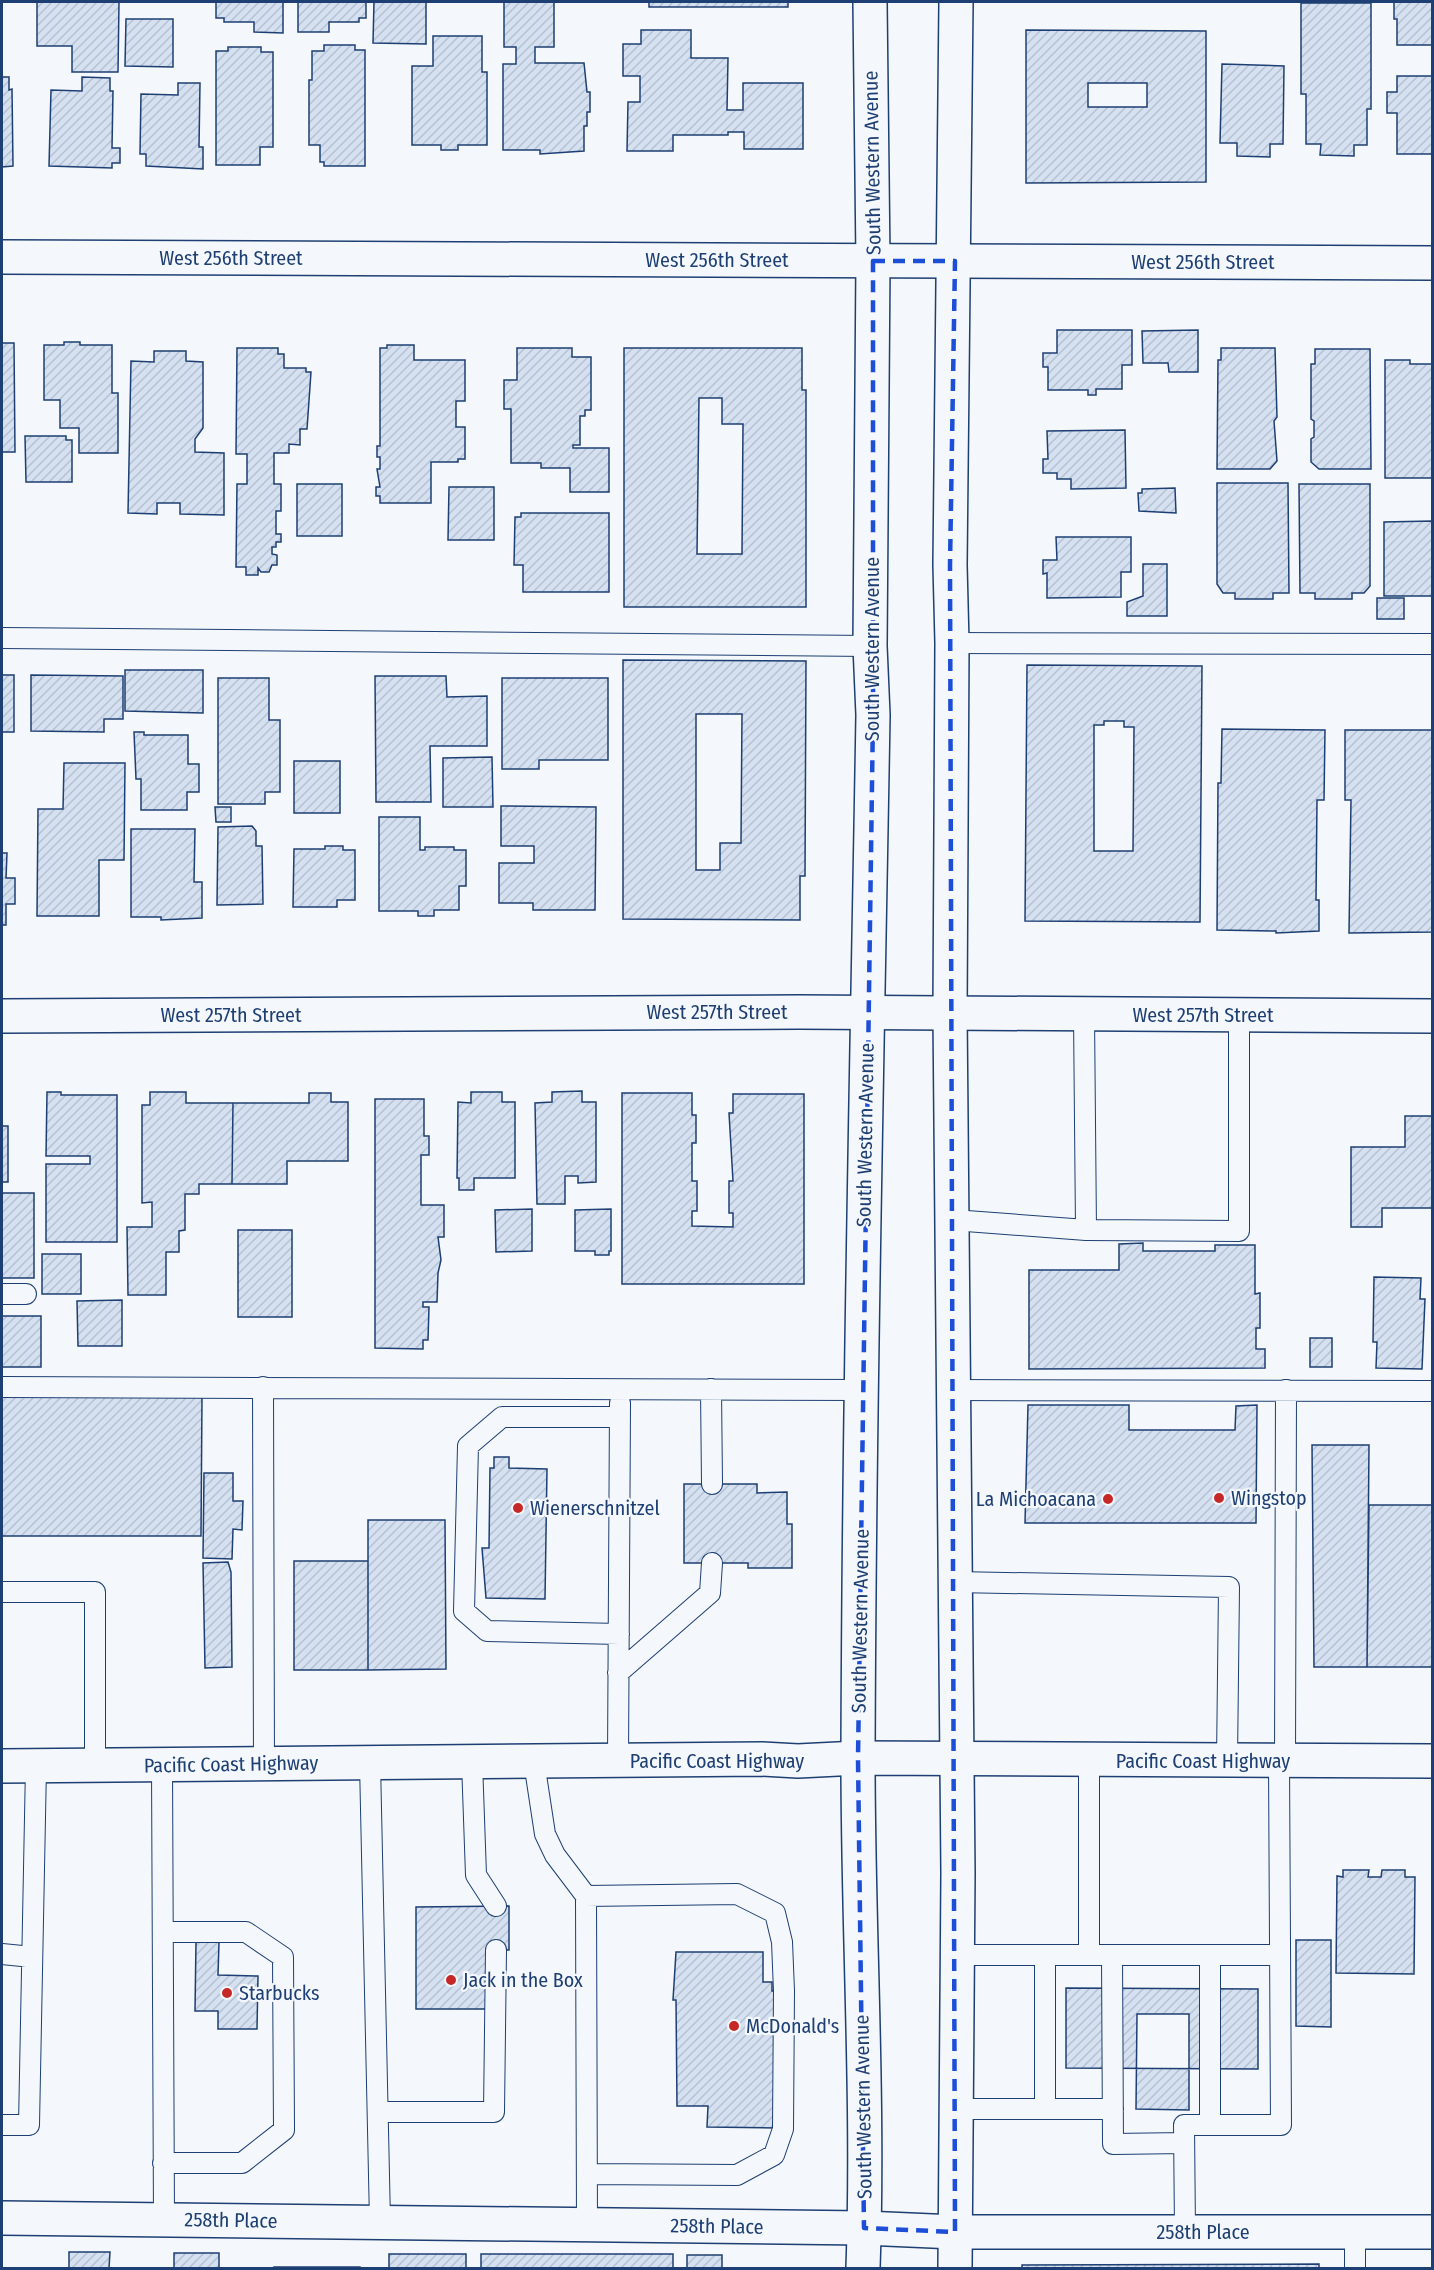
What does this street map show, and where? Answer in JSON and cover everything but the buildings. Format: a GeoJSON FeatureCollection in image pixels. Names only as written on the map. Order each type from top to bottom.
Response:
{"type":"FeatureCollection","features":[{"type":"Feature","properties":{"kind":"main road","name":"South Western Avenue"},"geometry":{"type":"LineString","coordinates":[[863,2268],[858,1758],[863,1220],[873,715],[870,646],[873,261],[870,2]]}},
{"type":"Feature","properties":{"kind":"main road"},"geometry":{"type":"LineString","coordinates":[[955,2268],[956,1761],[950,1014],[952,643],[950,565],[956,2]]}},
{"type":"Feature","properties":{"kind":"main road","name":"West 256th Street"},"geometry":{"type":"LineString","coordinates":[[2,257],[1432,263]]}},
{"type":"Feature","properties":{"kind":"main road","name":"West 257th Street"},"geometry":{"type":"LineString","coordinates":[[2,1016],[868,1012],[1432,1016]]}},
{"type":"Feature","properties":{"kind":"main road","name":"Pacific Coast Highway"},"geometry":{"type":"LineString","coordinates":[[2,1766],[798,1761],[858,1758],[956,1761],[1432,1761]]}},
{"type":"Feature","properties":{"kind":"main road","name":"258th Place"},"geometry":{"type":"LineString","coordinates":[[2,2218],[864,2228],[955,2232],[1432,2232]]}},
{"type":"Feature","properties":{"kind":"lane"},"geometry":{"type":"LineString","coordinates":[[2,638],[870,646]]}},
{"type":"Feature","properties":{"kind":"lane"},"geometry":{"type":"LineString","coordinates":[[952,643],[1432,644]]}},
{"type":"Feature","properties":{"kind":"lane"},"geometry":{"type":"LineString","coordinates":[[1084,1014],[1086,1230]]}},
{"type":"Feature","properties":{"kind":"lane"},"geometry":{"type":"LineString","coordinates":[[953,1220],[1086,1230],[1239,1232],[1239,1015]]}},
{"type":"Feature","properties":{"kind":"lane"},"geometry":{"type":"LineString","coordinates":[[2,1294],[26,1294]]}},
{"type":"Feature","properties":{"kind":"lane"},"geometry":{"type":"LineString","coordinates":[[2,1387],[863,1390]]}},
{"type":"Feature","properties":{"kind":"lane"},"geometry":{"type":"LineString","coordinates":[[263,1388],[264,1764]]}},
{"type":"Feature","properties":{"kind":"lane"},"geometry":{"type":"LineString","coordinates":[[618,1761],[620,1389]]}},
{"type":"Feature","properties":{"kind":"lane"},"geometry":{"type":"LineString","coordinates":[[711,1389],[712,1484]]}},
{"type":"Feature","properties":{"kind":"lane"},"geometry":{"type":"LineString","coordinates":[[954,1390],[1432,1391]]}},
{"type":"Feature","properties":{"kind":"lane"},"geometry":{"type":"LineString","coordinates":[[1185,2232],[1184,2125],[1281,2125],[1280,1955],[1286,1390]]}},
{"type":"Feature","properties":{"kind":"lane"},"geometry":{"type":"LineString","coordinates":[[619,1635],[487,1632],[464,1611],[468,1446],[502,1417],[620,1417]]}},
{"type":"Feature","properties":{"kind":"lane"},"geometry":{"type":"LineString","coordinates":[[618,1672],[710,1593],[712,1563]]}},
{"type":"Feature","properties":{"kind":"lane"},"geometry":{"type":"LineString","coordinates":[[955,1582],[1229,1587],[1227,1761]]}},
{"type":"Feature","properties":{"kind":"lane"},"geometry":{"type":"LineString","coordinates":[[2,1592],[95,1592],[95,1765]]}},
{"type":"Feature","properties":{"kind":"lane"},"geometry":{"type":"LineString","coordinates":[[1089,1761],[1089,1955]]}},
{"type":"Feature","properties":{"kind":"lane"},"geometry":{"type":"LineString","coordinates":[[472,1762],[476,1875],[496,1906]]}},
{"type":"Feature","properties":{"kind":"lane"},"geometry":{"type":"LineString","coordinates":[[534,1762],[545,1834],[555,1855],[586,1896],[586,2224]]}},
{"type":"Feature","properties":{"kind":"lane"},"geometry":{"type":"LineString","coordinates":[[370,1763],[380,2221]]}},
{"type":"Feature","properties":{"kind":"lane"},"geometry":{"type":"LineString","coordinates":[[162,1765],[164,2219]]}},
{"type":"Feature","properties":{"kind":"lane"},"geometry":{"type":"LineString","coordinates":[[2,2125],[29,2125],[36,1766]]}},
{"type":"Feature","properties":{"kind":"lane"},"geometry":{"type":"LineString","coordinates":[[586,1896],[737,1894],[775,1913],[782,1942],[784,1990],[783,2129],[774,2156],[737,2175],[586,2174]]}},
{"type":"Feature","properties":{"kind":"lane"},"geometry":{"type":"LineString","coordinates":[[163,1932],[246,1932],[283,1957],[284,2119],[284,2130],[243,2163],[163,2163]]}},
{"type":"Feature","properties":{"kind":"lane"},"geometry":{"type":"LineString","coordinates":[[378,2112],[494,2112],[496,1950]]}},
{"type":"Feature","properties":{"kind":"lane"},"geometry":{"type":"LineString","coordinates":[[2,1954],[32,1957]]}},
{"type":"Feature","properties":{"kind":"lane"},"geometry":{"type":"LineString","coordinates":[[956,1955],[1280,1955]]}},
{"type":"Feature","properties":{"kind":"lane"},"geometry":{"type":"LineString","coordinates":[[1045,1955],[1045,2109]]}},
{"type":"Feature","properties":{"kind":"lane"},"geometry":{"type":"LineString","coordinates":[[1113,1955],[1113,2144],[1184,2143]]}},
{"type":"Feature","properties":{"kind":"lane"},"geometry":{"type":"LineString","coordinates":[[1210,1955],[1210,2125]]}},
{"type":"Feature","properties":{"kind":"lane"},"geometry":{"type":"LineString","coordinates":[[956,2109],[1113,2109]]}},
{"type":"Feature","properties":{"kind":"lane"},"geometry":{"type":"LineString","coordinates":[[1354,2268],[1355,2232]]}},
{"type":"Feature","properties":{"kind":"highlighted area"},"geometry":{"type":"Polygon","coordinates":[[[873,261],[955,261],[950,565],[955,2232],[864,2228],[858,1758],[873,715],[873,261]]]}},
{"type":"Feature","properties":{"kind":"place","name":"Wingstop"},"geometry":{"type":"Point","coordinates":[1219,1498]}},
{"type":"Feature","properties":{"kind":"place","name":"La Michoacana"},"geometry":{"type":"Point","coordinates":[1108,1499]}},
{"type":"Feature","properties":{"kind":"place","name":"Wienerschnitzel"},"geometry":{"type":"Point","coordinates":[518,1508]}},
{"type":"Feature","properties":{"kind":"place","name":"Jack in the Box"},"geometry":{"type":"Point","coordinates":[451,1980]}},
{"type":"Feature","properties":{"kind":"place","name":"Starbucks"},"geometry":{"type":"Point","coordinates":[227,1993]}},
{"type":"Feature","properties":{"kind":"place","name":"McDonald's"},"geometry":{"type":"Point","coordinates":[734,2026]}}]}
